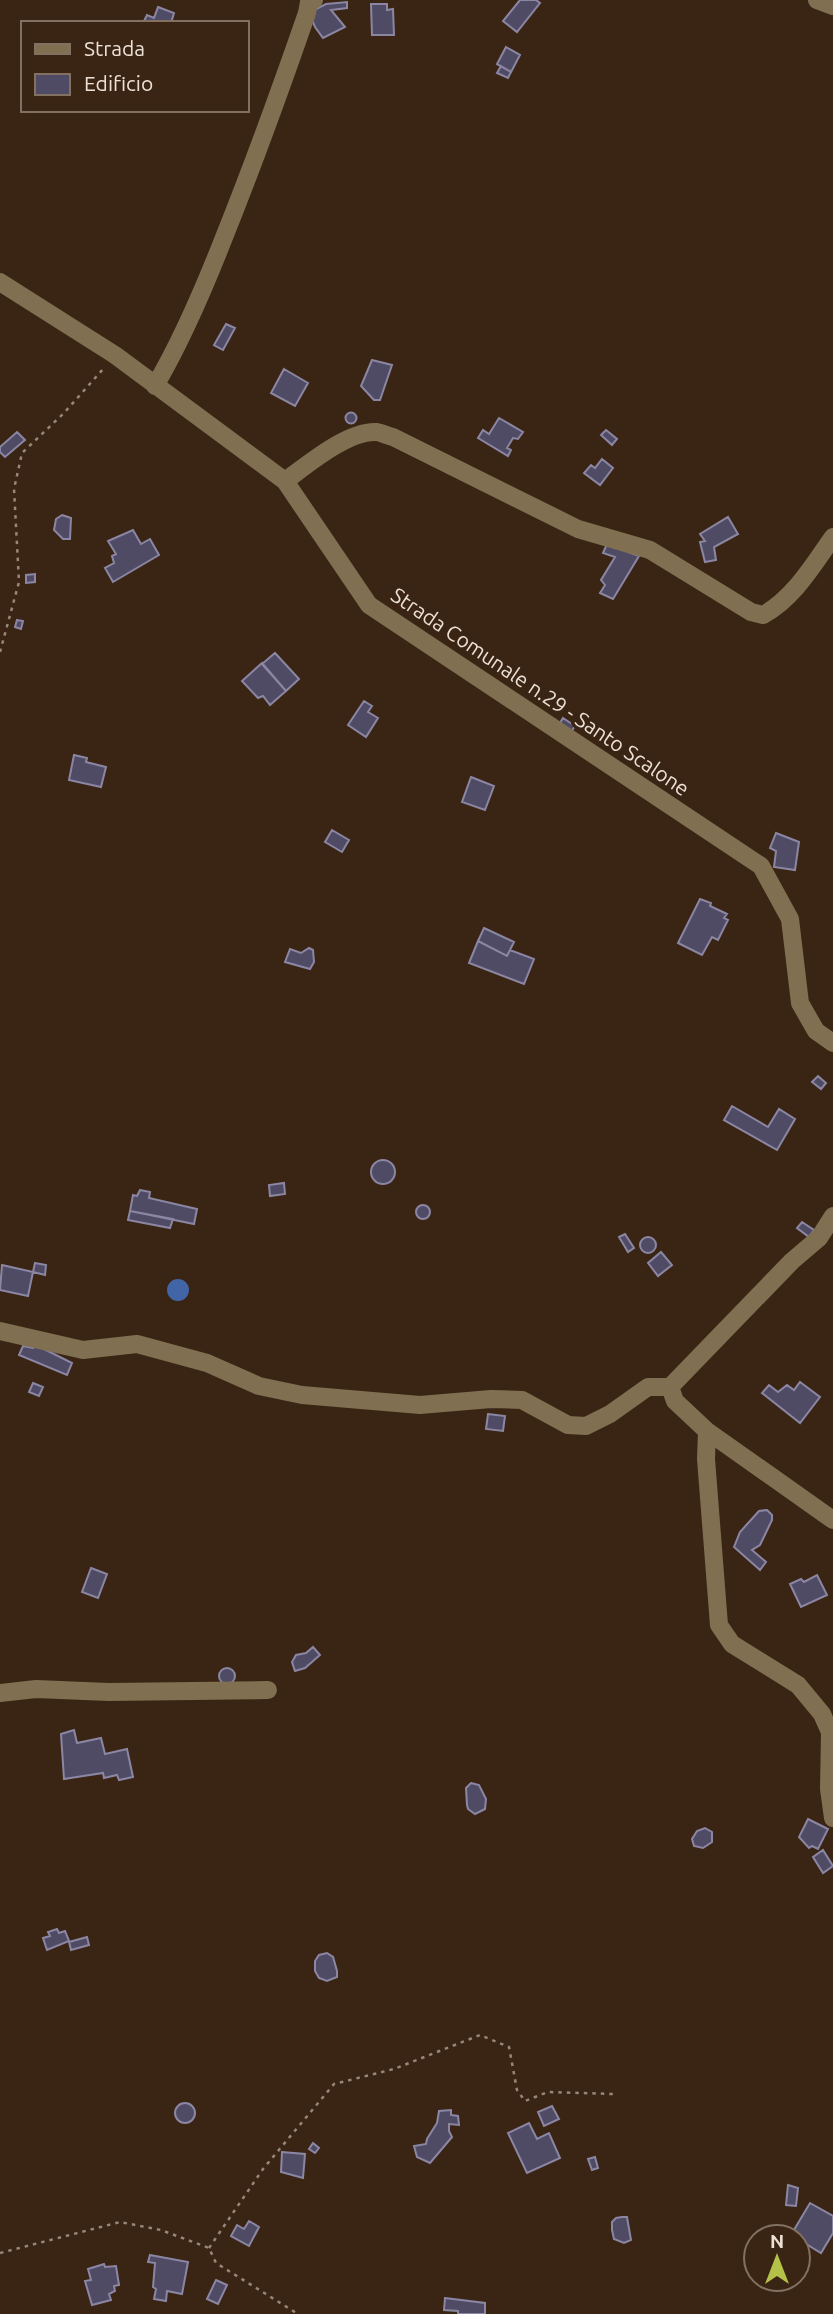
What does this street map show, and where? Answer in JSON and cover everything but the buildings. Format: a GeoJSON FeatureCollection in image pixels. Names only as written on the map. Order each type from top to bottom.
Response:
{"type":"FeatureCollection","features":[{"type":"Feature","properties":{"kind":"street"},"geometry":{"type":"LineString","coordinates":[[155,386],[178,347],[204,289],[256,160],[309,2],[314,0]]}},
{"type":"Feature","properties":{"kind":"street"},"geometry":{"type":"LineString","coordinates":[[817,0],[833,6]]}},
{"type":"Feature","properties":{"kind":"street","name":"Strada Comunale n.29 - Santo Scalone"},"geometry":{"type":"LineString","coordinates":[[0,282],[115,355],[285,481],[369,605],[761,866],[790,919],[800,1003],[816,1031],[833,1042]]}},
{"type":"Feature","properties":{"kind":"street"},"geometry":{"type":"LineString","coordinates":[[285,481],[357,435],[377,432],[578,529],[650,550],[751,612],[763,615],[776,608],[795,588],[833,537]]}},
{"type":"Feature","properties":{"kind":"street"},"geometry":{"type":"LineString","coordinates":[[0,1331],[83,1350],[137,1344],[207,1363],[259,1386],[302,1395],[420,1405],[491,1399],[522,1400],[568,1425],[586,1426],[610,1414],[648,1387],[670,1387],[792,1261],[819,1237],[833,1216]]}},
{"type":"Feature","properties":{"kind":"street"},"geometry":{"type":"LineString","coordinates":[[670,1387],[675,1401],[707,1431],[833,1520]]}},
{"type":"Feature","properties":{"kind":"street"},"geometry":{"type":"LineString","coordinates":[[707,1431],[706,1459],[719,1625],[732,1644],[798,1685],[822,1714],[830,1732],[829,1789],[833,1818]]}},
{"type":"Feature","properties":{"kind":"street"},"geometry":{"type":"LineString","coordinates":[[0,1693],[36,1689],[109,1692],[268,1689]]}},
{"type":"Feature","properties":{"kind":"path"},"geometry":{"type":"LineString","coordinates":[[0,652],[19,582],[14,489],[22,453],[64,413],[115,355]]}},
{"type":"Feature","properties":{"kind":"path"},"geometry":{"type":"LineString","coordinates":[[209,2248],[263,2169],[334,2084],[394,2068],[480,2035],[509,2047],[517,2090],[525,2101],[548,2092],[613,2094]]}},
{"type":"Feature","properties":{"kind":"path"},"geometry":{"type":"LineString","coordinates":[[0,2253],[120,2221],[161,2230],[209,2248],[216,2263],[298,2314]]}},
{"type":"Feature","properties":{"kind":"water"},"geometry":{"type":"Polygon","coordinates":[[[178,1279],[186,1282],[189,1290],[186,1298],[178,1301],[170,1298],[167,1290],[170,1282],[178,1279]]]}}]}
